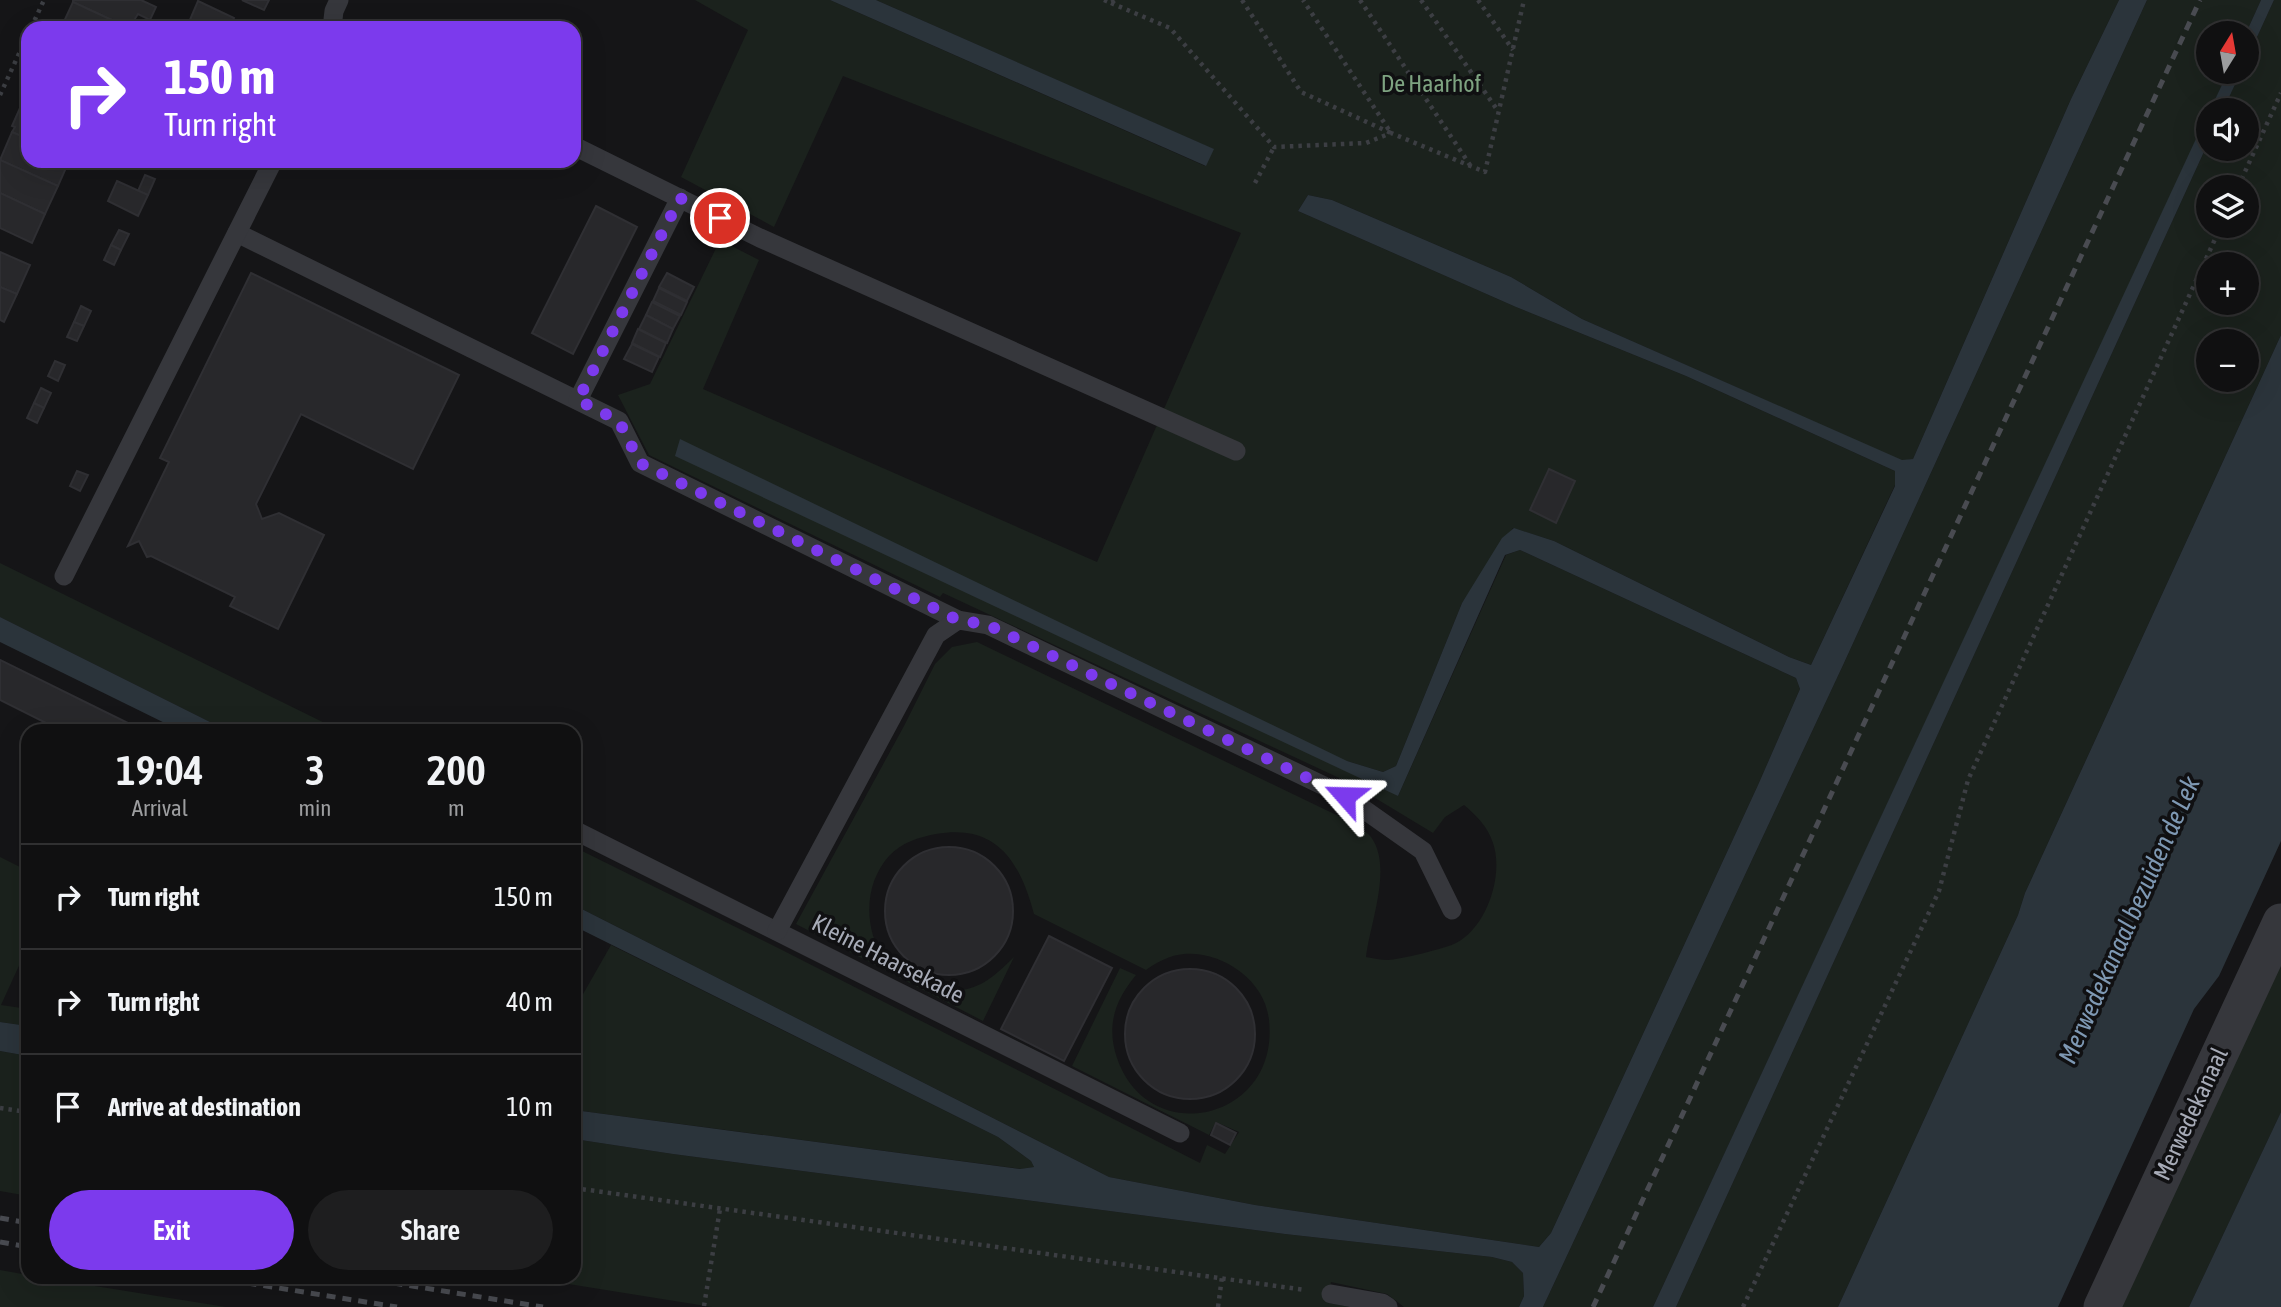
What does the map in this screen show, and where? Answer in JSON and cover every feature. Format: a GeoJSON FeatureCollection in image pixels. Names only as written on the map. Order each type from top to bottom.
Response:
{"type":"FeatureCollection","features":[{"type":"Feature","properties":{"kind":"street","name":"Merwedekanaal"},"geometry":{"type":"LineString","coordinates":[[2102,1307],[2281,922]]}},
{"type":"Feature","properties":{"kind":"lane"},"geometry":{"type":"LineString","coordinates":[[333,21],[339,0]]}},
{"type":"Feature","properties":{"kind":"lane"},"geometry":{"type":"LineString","coordinates":[[581,149],[761,238],[1236,451]]}},
{"type":"Feature","properties":{"kind":"lane"},"geometry":{"type":"LineString","coordinates":[[65,576],[270,168]]}},
{"type":"Feature","properties":{"kind":"lane"},"geometry":{"type":"LineString","coordinates":[[578,400],[680,198]]}},
{"type":"Feature","properties":{"kind":"lane"},"geometry":{"type":"LineString","coordinates":[[237,233],[619,421],[640,463],[958,620],[988,625],[1345,796],[1423,851],[1452,910]]}},
{"type":"Feature","properties":{"kind":"lane"},"geometry":{"type":"LineString","coordinates":[[777,931],[936,635],[958,620]]}},
{"type":"Feature","properties":{"kind":"lane","name":"Kleine Haarsekade"},"geometry":{"type":"LineString","coordinates":[[581,833],[1180,1133]]}},
{"type":"Feature","properties":{"kind":"lane"},"geometry":{"type":"LineString","coordinates":[[1331,1294],[1382,1303],[1388,1307]]}},
{"type":"Feature","properties":{"kind":"path"},"geometry":{"type":"LineString","coordinates":[[34,21],[44,0]]}},
{"type":"Feature","properties":{"kind":"path"},"geometry":{"type":"LineString","coordinates":[[1104,0],[1113,1],[1170,29],[1274,146]]}},
{"type":"Feature","properties":{"kind":"path"},"geometry":{"type":"LineString","coordinates":[[1242,0],[1301,92],[1485,172],[1524,0]]}},
{"type":"Feature","properties":{"kind":"path"},"geometry":{"type":"LineString","coordinates":[[1303,0],[1391,133]]}},
{"type":"Feature","properties":{"kind":"path"},"geometry":{"type":"LineString","coordinates":[[1360,0],[1471,166]]}},
{"type":"Feature","properties":{"kind":"path"},"geometry":{"type":"LineString","coordinates":[[1421,0],[1499,112]]}},
{"type":"Feature","properties":{"kind":"path"},"geometry":{"type":"LineString","coordinates":[[1478,0],[1513,50]]}},
{"type":"Feature","properties":{"kind":"path"},"geometry":{"type":"LineString","coordinates":[[0,95],[21,49]]}},
{"type":"Feature","properties":{"kind":"path"},"geometry":{"type":"LineString","coordinates":[[2243,175],[2281,93]]}},
{"type":"Feature","properties":{"kind":"path"},"geometry":{"type":"LineString","coordinates":[[1274,146],[1366,143],[1391,133]]}},
{"type":"Feature","properties":{"kind":"path"},"geometry":{"type":"LineString","coordinates":[[1255,183],[1274,146]]}},
{"type":"Feature","properties":{"kind":"path"},"geometry":{"type":"LineString","coordinates":[[1744,1307],[1939,891],[1968,780],[2216,238]]}},
{"type":"Feature","properties":{"kind":"path"},"geometry":{"type":"LineString","coordinates":[[0,1108],[21,1111]]}},
{"type":"Feature","properties":{"kind":"path"},"geometry":{"type":"LineString","coordinates":[[581,1189],[720,1212],[1222,1277],[1331,1294]]}},
{"type":"Feature","properties":{"kind":"path"},"geometry":{"type":"LineString","coordinates":[[704,1306],[720,1212]]}},
{"type":"Feature","properties":{"kind":"path"},"geometry":{"type":"LineString","coordinates":[[1219,1307],[1222,1277]]}},
{"type":"Feature","properties":{"kind":"green space","name":"De Haarhof"},"geometry":{"type":"Polygon","coordinates":[[[695,0],[830,0],[1205,166],[1213,149],[876,0],[2119,0],[2071,99],[1913,459],[1902,461],[1582,319],[1511,277],[1332,200],[1308,195],[1298,211],[1516,307],[1686,376],[1895,471],[1895,485],[1811,665],[1789,657],[1554,541],[1513,528],[1462,603],[1396,766],[1383,772],[1347,761],[1398,796],[1506,555],[1520,550],[1796,678],[1800,689],[1758,785],[1551,1233],[1539,1247],[1255,1205],[1109,1177],[581,909],[581,850],[1200,1163],[1207,1145],[1225,1154],[1239,1132],[1216,1122],[1209,1135],[1072,1066],[1120,968],[1136,975],[1114,1014],[1112,1035],[1117,1058],[1133,1087],[1155,1105],[1182,1113],[1209,1111],[1234,1101],[1254,1081],[1267,1054],[1269,1020],[1259,992],[1239,971],[1227,963],[1213,957],[1184,954],[1164,959],[1146,970],[1034,914],[1021,878],[1003,850],[975,835],[957,832],[917,839],[889,856],[878,873],[871,892],[869,912],[872,932],[879,950],[890,966],[905,978],[924,986],[952,990],[974,987],[993,976],[1014,957],[983,1021],[796,924],[935,664],[952,647],[977,642],[1363,830],[1371,837],[1377,849],[1380,864],[1378,895],[1366,957],[1393,959],[1456,943],[1467,935],[1484,913],[1494,884],[1496,856],[1491,837],[1464,805],[1445,817],[1433,833],[1352,784],[943,593],[940,597],[649,455],[618,395],[650,384],[720,240],[759,260],[703,389],[1097,562],[1241,233],[843,76],[774,227],[681,177],[748,30],[695,0]]]}},
{"type":"Feature","properties":{"kind":"green space"},"geometry":{"type":"Polygon","coordinates":[[[2147,0],[2261,0],[2251,21],[2196,21],[2196,84],[2222,84],[2216,98],[2196,98],[2196,141],[1653,1307],[1543,1307],[1844,663],[2147,0]]]}},
{"type":"Feature","properties":{"kind":"green space"},"geometry":{"type":"Polygon","coordinates":[[[2274,0],[2281,0],[2281,335],[2259,383],[2259,329],[2196,329],[2196,392],[2255,392],[2025,893],[2018,915],[1838,1307],[1676,1307],[2200,161],[2259,161],[2259,98],[2229,98],[2235,84],[2259,84],[2259,33],[2274,0]]]}},
{"type":"Feature","properties":{"kind":"green space"},"geometry":{"type":"Polygon","coordinates":[[[0,563],[327,724],[214,724],[0,617],[0,563]]]}},
{"type":"Feature","properties":{"kind":"green space"},"geometry":{"type":"Polygon","coordinates":[[[0,857],[21,868],[21,961],[1,1005],[21,1008],[21,1025],[0,1022],[0,857]]]}},
{"type":"Feature","properties":{"kind":"green space"},"geometry":{"type":"Polygon","coordinates":[[[611,945],[998,1137],[1031,1161],[1034,1167],[1021,1169],[581,1111],[581,998],[611,945]]]}},
{"type":"Feature","properties":{"kind":"green space"},"geometry":{"type":"Polygon","coordinates":[[[2281,951],[2281,1112],[2189,1307],[2112,1307],[2281,951]]]}},
{"type":"Feature","properties":{"kind":"green space"},"geometry":{"type":"Polygon","coordinates":[[[0,1051],[21,1055],[21,1195],[0,1191],[0,1051]]]}},
{"type":"Feature","properties":{"kind":"green space"},"geometry":{"type":"Polygon","coordinates":[[[581,1140],[1285,1234],[1492,1257],[1512,1262],[1523,1273],[1524,1296],[1519,1307],[1404,1307],[1387,1294],[1331,1282],[1328,1303],[1351,1307],[712,1307],[568,1284],[581,1284],[581,1140]]]}},
{"type":"Feature","properties":{"kind":"green space"},"geometry":{"type":"Polygon","coordinates":[[[0,1270],[21,1274],[21,1284],[82,1284],[226,1307],[0,1307],[0,1270]]]}},
{"type":"Feature","properties":{"kind":"water"},"geometry":{"type":"Polygon","coordinates":[[[830,0],[876,0],[1214,149],[1206,166],[830,0]]]}},
{"type":"Feature","properties":{"kind":"water"},"geometry":{"type":"Polygon","coordinates":[[[2119,0],[2147,0],[1844,663],[1543,1307],[1519,1307],[1524,1296],[1523,1273],[1512,1262],[1492,1257],[1285,1234],[581,1140],[581,1111],[1020,1169],[1034,1167],[1031,1161],[998,1137],[581,929],[581,909],[1109,1177],[1255,1205],[1539,1247],[1551,1233],[1758,785],[1800,689],[1796,678],[1520,550],[1505,555],[1398,796],[675,456],[680,439],[1347,761],[1383,772],[1396,766],[1462,603],[1502,538],[1514,528],[1554,541],[1789,657],[1811,665],[1895,486],[1895,471],[1686,376],[1516,307],[1298,211],[1308,195],[1332,200],[1511,277],[1582,319],[1902,460],[1913,459],[2071,99],[2119,0]]]}},
{"type":"Feature","properties":{"kind":"water"},"geometry":{"type":"Polygon","coordinates":[[[2261,0],[2274,0],[2259,33],[2259,21],[2251,21],[2261,0]]]}},
{"type":"Feature","properties":{"kind":"water"},"geometry":{"type":"Polygon","coordinates":[[[2222,84],[2235,84],[2229,98],[2216,98],[2222,84]]]}},
{"type":"Feature","properties":{"kind":"water"},"geometry":{"type":"Polygon","coordinates":[[[2196,139],[2196,161],[2200,161],[1676,1307],[1653,1307],[2196,139]]]}},
{"type":"Feature","properties":{"kind":"water","name":"Merwedekanaal bezuiden de Lek"},"geometry":{"type":"Polygon","coordinates":[[[2281,335],[2281,841],[2219,976],[2194,1009],[2058,1307],[1838,1307],[2255,392],[2259,392],[2259,383],[2281,335]]]}},
{"type":"Feature","properties":{"kind":"water"},"geometry":{"type":"Polygon","coordinates":[[[0,617],[214,724],[167,724],[0,642],[0,617]]]}},
{"type":"Feature","properties":{"kind":"water"},"geometry":{"type":"Polygon","coordinates":[[[0,1022],[21,1025],[21,1055],[0,1051],[0,1022]]]}},
{"type":"Feature","properties":{"kind":"water"},"geometry":{"type":"Polygon","coordinates":[[[2281,1112],[2281,1307],[2189,1307],[2281,1112]]]}},
{"type":"Feature","properties":{"kind":"building"},"geometry":{"type":"Polygon","coordinates":[[[141,0],[156,7],[150,20],[138,14],[134,21],[114,21],[73,2],[141,0]]]}},
{"type":"Feature","properties":{"kind":"building"},"geometry":{"type":"Polygon","coordinates":[[[242,0],[269,0],[264,10],[242,0]]]}},
{"type":"Feature","properties":{"kind":"building"},"geometry":{"type":"Polygon","coordinates":[[[198,1],[234,18],[233,21],[189,21],[198,1]]]}},
{"type":"Feature","properties":{"kind":"building"},"geometry":{"type":"Polygon","coordinates":[[[73,2],[114,21],[64,21],[73,2]]]}},
{"type":"Feature","properties":{"kind":"building"},"geometry":{"type":"Polygon","coordinates":[[[21,108],[21,136],[12,132],[21,108]]]}},
{"type":"Feature","properties":{"kind":"building"},"geometry":{"type":"Polygon","coordinates":[[[12,132],[21,136],[21,168],[66,168],[58,186],[0,160],[12,132]]]}},
{"type":"Feature","properties":{"kind":"building"},"geometry":{"type":"Polygon","coordinates":[[[0,160],[58,186],[45,214],[0,193],[0,160]]]}},
{"type":"Feature","properties":{"kind":"building"},"geometry":{"type":"Polygon","coordinates":[[[145,175],[155,179],[148,195],[138,191],[145,175]]]}},
{"type":"Feature","properties":{"kind":"building"},"geometry":{"type":"Polygon","coordinates":[[[117,181],[148,195],[138,216],[108,201],[117,181]]]}},
{"type":"Feature","properties":{"kind":"building"},"geometry":{"type":"Polygon","coordinates":[[[0,193],[45,214],[32,243],[0,228],[0,193]]]}},
{"type":"Feature","properties":{"kind":"building"},"geometry":{"type":"Polygon","coordinates":[[[596,206],[637,227],[573,354],[532,333],[596,206]]]}},
{"type":"Feature","properties":{"kind":"building"},"geometry":{"type":"Polygon","coordinates":[[[119,230],[129,234],[121,250],[111,245],[119,230]]]}},
{"type":"Feature","properties":{"kind":"building"},"geometry":{"type":"Polygon","coordinates":[[[111,245],[121,250],[114,265],[104,260],[111,245]]]}},
{"type":"Feature","properties":{"kind":"building"},"geometry":{"type":"Polygon","coordinates":[[[0,252],[30,265],[17,294],[0,287],[0,252]]]}},
{"type":"Feature","properties":{"kind":"building"},"geometry":{"type":"Polygon","coordinates":[[[251,273],[459,375],[413,469],[301,414],[256,504],[262,519],[279,513],[324,535],[278,629],[230,606],[235,597],[151,556],[147,557],[139,541],[128,546],[169,462],[160,458],[251,273]]]}},
{"type":"Feature","properties":{"kind":"building"},"geometry":{"type":"Polygon","coordinates":[[[667,273],[694,287],[687,301],[659,287],[667,273]]]}},
{"type":"Feature","properties":{"kind":"building"},"geometry":{"type":"Polygon","coordinates":[[[0,287],[17,294],[4,322],[0,320],[0,287]]]}},
{"type":"Feature","properties":{"kind":"building"},"geometry":{"type":"Polygon","coordinates":[[[659,288],[687,302],[681,315],[653,301],[659,288]]]}},
{"type":"Feature","properties":{"kind":"building"},"geometry":{"type":"Polygon","coordinates":[[[652,302],[680,316],[673,329],[646,315],[652,302]]]}},
{"type":"Feature","properties":{"kind":"building"},"geometry":{"type":"Polygon","coordinates":[[[81,306],[91,311],[84,326],[74,322],[81,306]]]}},
{"type":"Feature","properties":{"kind":"building"},"geometry":{"type":"Polygon","coordinates":[[[646,315],[673,329],[667,343],[639,329],[646,315]]]}},
{"type":"Feature","properties":{"kind":"building"},"geometry":{"type":"Polygon","coordinates":[[[74,322],[84,326],[77,341],[67,337],[74,322]]]}},
{"type":"Feature","properties":{"kind":"building"},"geometry":{"type":"Polygon","coordinates":[[[638,329],[666,343],[660,357],[632,343],[638,329]]]}},
{"type":"Feature","properties":{"kind":"building"},"geometry":{"type":"Polygon","coordinates":[[[632,344],[659,357],[652,372],[624,359],[632,344]]]}},
{"type":"Feature","properties":{"kind":"building"},"geometry":{"type":"Polygon","coordinates":[[[55,361],[65,365],[58,381],[48,376],[55,361]]]}},
{"type":"Feature","properties":{"kind":"building"},"geometry":{"type":"Polygon","coordinates":[[[41,388],[51,393],[44,408],[34,403],[41,388]]]}},
{"type":"Feature","properties":{"kind":"building"},"geometry":{"type":"Polygon","coordinates":[[[34,403],[44,408],[37,423],[27,418],[34,403]]]}},
{"type":"Feature","properties":{"kind":"building"},"geometry":{"type":"Polygon","coordinates":[[[1549,469],[1575,481],[1556,523],[1530,510],[1549,469]]]}},
{"type":"Feature","properties":{"kind":"building"},"geometry":{"type":"Polygon","coordinates":[[[77,471],[88,475],[80,491],[70,486],[77,471]]]}},
{"type":"Feature","properties":{"kind":"building"},"geometry":{"type":"Polygon","coordinates":[[[0,660],[130,724],[48,724],[0,700],[0,660]]]}},
{"type":"Feature","properties":{"kind":"building"},"geometry":{"type":"Polygon","coordinates":[[[949,847],[974,851],[995,865],[1009,886],[1013,911],[1009,936],[995,957],[974,971],[949,975],[924,971],[903,957],[889,936],[885,911],[889,886],[903,865],[924,851],[949,847]]]}},
{"type":"Feature","properties":{"kind":"building"},"geometry":{"type":"Polygon","coordinates":[[[1049,936],[1112,968],[1064,1061],[1001,1029],[1049,936]]]}},
{"type":"Feature","properties":{"kind":"building"},"geometry":{"type":"Polygon","coordinates":[[[1190,969],[1215,974],[1236,988],[1250,1009],[1255,1034],[1250,1059],[1236,1080],[1215,1094],[1190,1099],[1165,1094],[1144,1080],[1130,1059],[1125,1034],[1130,1009],[1144,988],[1165,974],[1190,969]]]}},
{"type":"Feature","properties":{"kind":"building"},"geometry":{"type":"Polygon","coordinates":[[[1216,1123],[1236,1133],[1230,1145],[1211,1135],[1216,1123]]]}},
{"type":"Feature","properties":{"kind":"railway"},"geometry":{"type":"LineString","coordinates":[[1593,1307],[2200,0]]}},
{"type":"Feature","properties":{"kind":"railway"},"geometry":{"type":"LineString","coordinates":[[0,1218],[21,1222]]}},
{"type":"Feature","properties":{"kind":"railway"},"geometry":{"type":"LineString","coordinates":[[0,1242],[21,1246]]}},
{"type":"Feature","properties":{"kind":"railway"},"geometry":{"type":"LineString","coordinates":[[253,1284],[397,1307]]}},
{"type":"Feature","properties":{"kind":"railway"},"geometry":{"type":"LineString","coordinates":[[399,1284],[543,1307]]}},
{"type":"Feature","properties":{"kind":"route"},"geometry":{"type":"LineString","coordinates":[[720,218],[680,198],[578,400],[619,421],[640,463],[958,620],[988,625],[1345,796]]}}]}
